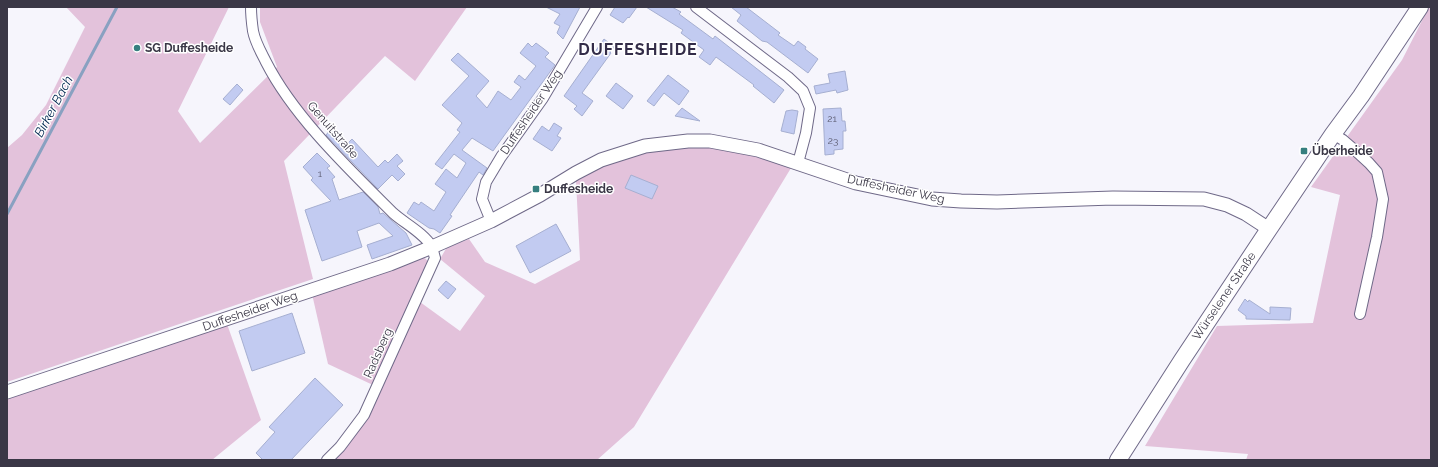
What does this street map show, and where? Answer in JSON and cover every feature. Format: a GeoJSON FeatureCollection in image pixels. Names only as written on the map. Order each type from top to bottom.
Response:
{"type":"FeatureCollection","features":[{"type":"Feature","properties":{"kind":"main road","name":"Würselener Straße"},"geometry":{"type":"LineString","coordinates":[[1118,460],[1269,229],[1333,134],[1361,96],[1420,7]]}},
{"type":"Feature","properties":{"kind":"street","name":"Genuitstraße"},"geometry":{"type":"LineString","coordinates":[[251,7],[254,32],[260,49],[286,95],[354,174],[395,215],[422,236],[432,247]]}},
{"type":"Feature","properties":{"kind":"street","name":"Duffesheider Weg"},"geometry":{"type":"LineString","coordinates":[[491,221],[482,199],[486,182],[501,157],[543,98],[597,7]]}},
{"type":"Feature","properties":{"kind":"street"},"geometry":{"type":"LineString","coordinates":[[696,7],[788,77],[803,91],[810,108],[806,133],[798,163]]}},
{"type":"Feature","properties":{"kind":"street"},"geometry":{"type":"LineString","coordinates":[[1333,134],[1343,140],[1377,172],[1383,199],[1377,237],[1360,314]]}},
{"type":"Feature","properties":{"kind":"street","name":"Duffesheider Weg"},"geometry":{"type":"LineString","coordinates":[[7,392],[390,264],[491,221],[601,160],[644,146],[688,141],[710,141],[758,150],[856,183],[932,198],[961,201],[997,202],[1113,198],[1204,199],[1227,205],[1246,214],[1269,229]]}},
{"type":"Feature","properties":{"kind":"street","name":"Radsberg"},"geometry":{"type":"LineString","coordinates":[[327,460],[340,447],[364,415],[429,274],[435,258],[432,247]]}},
{"type":"Feature","properties":{"kind":"shaded area"},"geometry":{"type":"Polygon","coordinates":[[[66,7],[229,7],[178,111],[200,143],[277,67],[260,22],[260,7],[467,7],[415,81],[385,56],[284,161],[313,279],[7,382],[7,148],[22,135],[46,105],[85,27],[66,7]]]}},
{"type":"Feature","properties":{"kind":"shaded area"},"geometry":{"type":"Polygon","coordinates":[[[1429,7],[1431,7],[1431,460],[1246,460],[1248,454],[1145,446],[1217,326],[1313,323],[1340,195],[1311,187],[1402,60],[1429,7]]]}},
{"type":"Feature","properties":{"kind":"shaded area"},"geometry":{"type":"Polygon","coordinates":[[[666,147],[708,147],[757,156],[791,168],[634,427],[597,460],[335,460],[344,451],[367,418],[420,302],[460,331],[485,296],[440,259],[447,247],[469,239],[485,262],[535,284],[580,260],[576,181],[600,167],[647,151],[666,147]]]}},
{"type":"Feature","properties":{"kind":"shaded area"},"geometry":{"type":"Polygon","coordinates":[[[423,257],[429,263],[373,385],[328,364],[312,294],[423,257]]]}},
{"type":"Feature","properties":{"kind":"shaded area"},"geometry":{"type":"Polygon","coordinates":[[[227,324],[261,420],[212,460],[7,460],[7,397],[227,324]]]}},
{"type":"Feature","properties":{"kind":"building"},"geometry":{"type":"Polygon","coordinates":[[[546,7],[580,7],[563,39],[557,33],[560,26],[554,23],[560,14],[546,7]]]}},
{"type":"Feature","properties":{"kind":"building"},"geometry":{"type":"Polygon","coordinates":[[[615,7],[637,7],[629,18],[628,17],[623,23],[610,15],[615,7]]]}},
{"type":"Feature","properties":{"kind":"building"},"geometry":{"type":"Polygon","coordinates":[[[646,7],[672,7],[681,12],[679,14],[713,39],[715,36],[784,90],[774,103],[753,86],[754,85],[716,57],[710,65],[699,57],[704,50],[681,33],[683,30],[646,7]]]}},
{"type":"Feature","properties":{"kind":"building"},"geometry":{"type":"Polygon","coordinates":[[[731,7],[746,7],[780,33],[778,35],[794,46],[798,41],[806,47],[805,49],[818,59],[808,73],[767,42],[762,41],[737,21],[741,15],[731,7]]]}},
{"type":"Feature","properties":{"kind":"building"},"geometry":{"type":"Polygon","coordinates":[[[604,39],[614,47],[582,93],[593,101],[582,116],[574,109],[577,106],[564,96],[604,39]]]}},
{"type":"Feature","properties":{"kind":"building"},"geometry":{"type":"Polygon","coordinates":[[[528,43],[532,47],[536,43],[549,53],[545,57],[555,65],[493,151],[472,138],[462,150],[487,168],[483,175],[479,172],[450,215],[452,216],[440,233],[429,228],[407,213],[414,202],[419,205],[421,202],[434,211],[446,192],[435,184],[446,169],[457,178],[466,163],[454,154],[442,169],[435,164],[460,132],[457,130],[462,123],[442,105],[469,76],[451,60],[458,53],[489,81],[476,96],[487,108],[498,91],[511,100],[521,87],[514,82],[519,75],[525,80],[536,66],[520,53],[528,43]]]}},
{"type":"Feature","properties":{"kind":"building"},"geometry":{"type":"Polygon","coordinates":[[[845,71],[848,90],[837,93],[836,90],[816,94],[814,86],[830,83],[828,74],[845,71]]]}},
{"type":"Feature","properties":{"kind":"building"},"geometry":{"type":"Polygon","coordinates":[[[668,75],[689,91],[679,105],[664,93],[654,106],[647,101],[668,75]]]}},
{"type":"Feature","properties":{"kind":"building"},"geometry":{"type":"Polygon","coordinates":[[[616,83],[633,96],[623,109],[606,96],[616,83]]]}},
{"type":"Feature","properties":{"kind":"building"},"geometry":{"type":"Polygon","coordinates":[[[237,84],[243,90],[230,105],[223,99],[237,84]]]}},
{"type":"Feature","properties":{"kind":"building"},"geometry":{"type":"Polygon","coordinates":[[[682,108],[700,121],[675,116],[682,108]]]}},
{"type":"Feature","properties":{"kind":"building"},"geometry":{"type":"Polygon","coordinates":[[[841,108],[842,121],[845,121],[846,131],[843,131],[843,149],[834,150],[834,154],[825,155],[823,109],[841,108]]]}},
{"type":"Feature","properties":{"kind":"building"},"geometry":{"type":"Polygon","coordinates":[[[786,111],[798,111],[794,134],[781,131],[786,111]]]}},
{"type":"Feature","properties":{"kind":"building"},"geometry":{"type":"Polygon","coordinates":[[[554,123],[562,128],[557,136],[561,138],[552,151],[533,139],[542,126],[549,131],[554,123]]]}},
{"type":"Feature","properties":{"kind":"building"},"geometry":{"type":"Polygon","coordinates":[[[331,129],[346,145],[352,139],[378,167],[385,160],[388,163],[397,154],[403,161],[397,166],[405,174],[398,181],[392,175],[378,189],[326,135],[331,129]]]}},
{"type":"Feature","properties":{"kind":"building"},"geometry":{"type":"Polygon","coordinates":[[[317,153],[330,166],[327,168],[335,177],[332,179],[339,200],[363,192],[378,207],[380,214],[383,213],[406,233],[412,245],[372,259],[367,245],[393,236],[379,223],[357,231],[362,247],[322,261],[305,210],[331,201],[311,180],[313,178],[303,167],[317,153]]]}},
{"type":"Feature","properties":{"kind":"building"},"geometry":{"type":"Polygon","coordinates":[[[631,175],[658,186],[652,199],[625,188],[631,175]]]}},
{"type":"Feature","properties":{"kind":"building"},"geometry":{"type":"Polygon","coordinates":[[[556,224],[571,251],[530,273],[516,246],[556,224]]]}},
{"type":"Feature","properties":{"kind":"building"},"geometry":{"type":"Polygon","coordinates":[[[446,281],[456,289],[448,299],[438,290],[446,281]]]}},
{"type":"Feature","properties":{"kind":"building"},"geometry":{"type":"Polygon","coordinates":[[[1245,299],[1248,302],[1249,300],[1270,314],[1270,307],[1291,308],[1290,320],[1246,319],[1246,316],[1238,310],[1245,299]]]}},
{"type":"Feature","properties":{"kind":"building"},"geometry":{"type":"Polygon","coordinates":[[[292,313],[305,353],[252,371],[239,331],[292,313]]]}},
{"type":"Feature","properties":{"kind":"building"},"geometry":{"type":"Polygon","coordinates":[[[315,378],[343,405],[291,460],[263,460],[256,453],[275,432],[269,427],[315,378]]]}},
{"type":"Feature","properties":{"kind":"waterway","name":"Birker Bach"},"geometry":{"type":"LineString","coordinates":[[7,214],[117,7]]}},
{"type":"Feature","properties":{"kind":"place","name":"SG Duffesheide"},"geometry":{"type":"Point","coordinates":[137,48]}},
{"type":"Feature","properties":{"kind":"place","name":"Überheide"},"geometry":{"type":"Point","coordinates":[1304,151]}},
{"type":"Feature","properties":{"kind":"place","name":"Duffesheide"},"geometry":{"type":"Point","coordinates":[536,189]}},
{"type":"Feature","properties":{"kind":"district","name":"DUFFESHEIDE"},"geometry":{"type":"Point","coordinates":[638,49]}}]}
